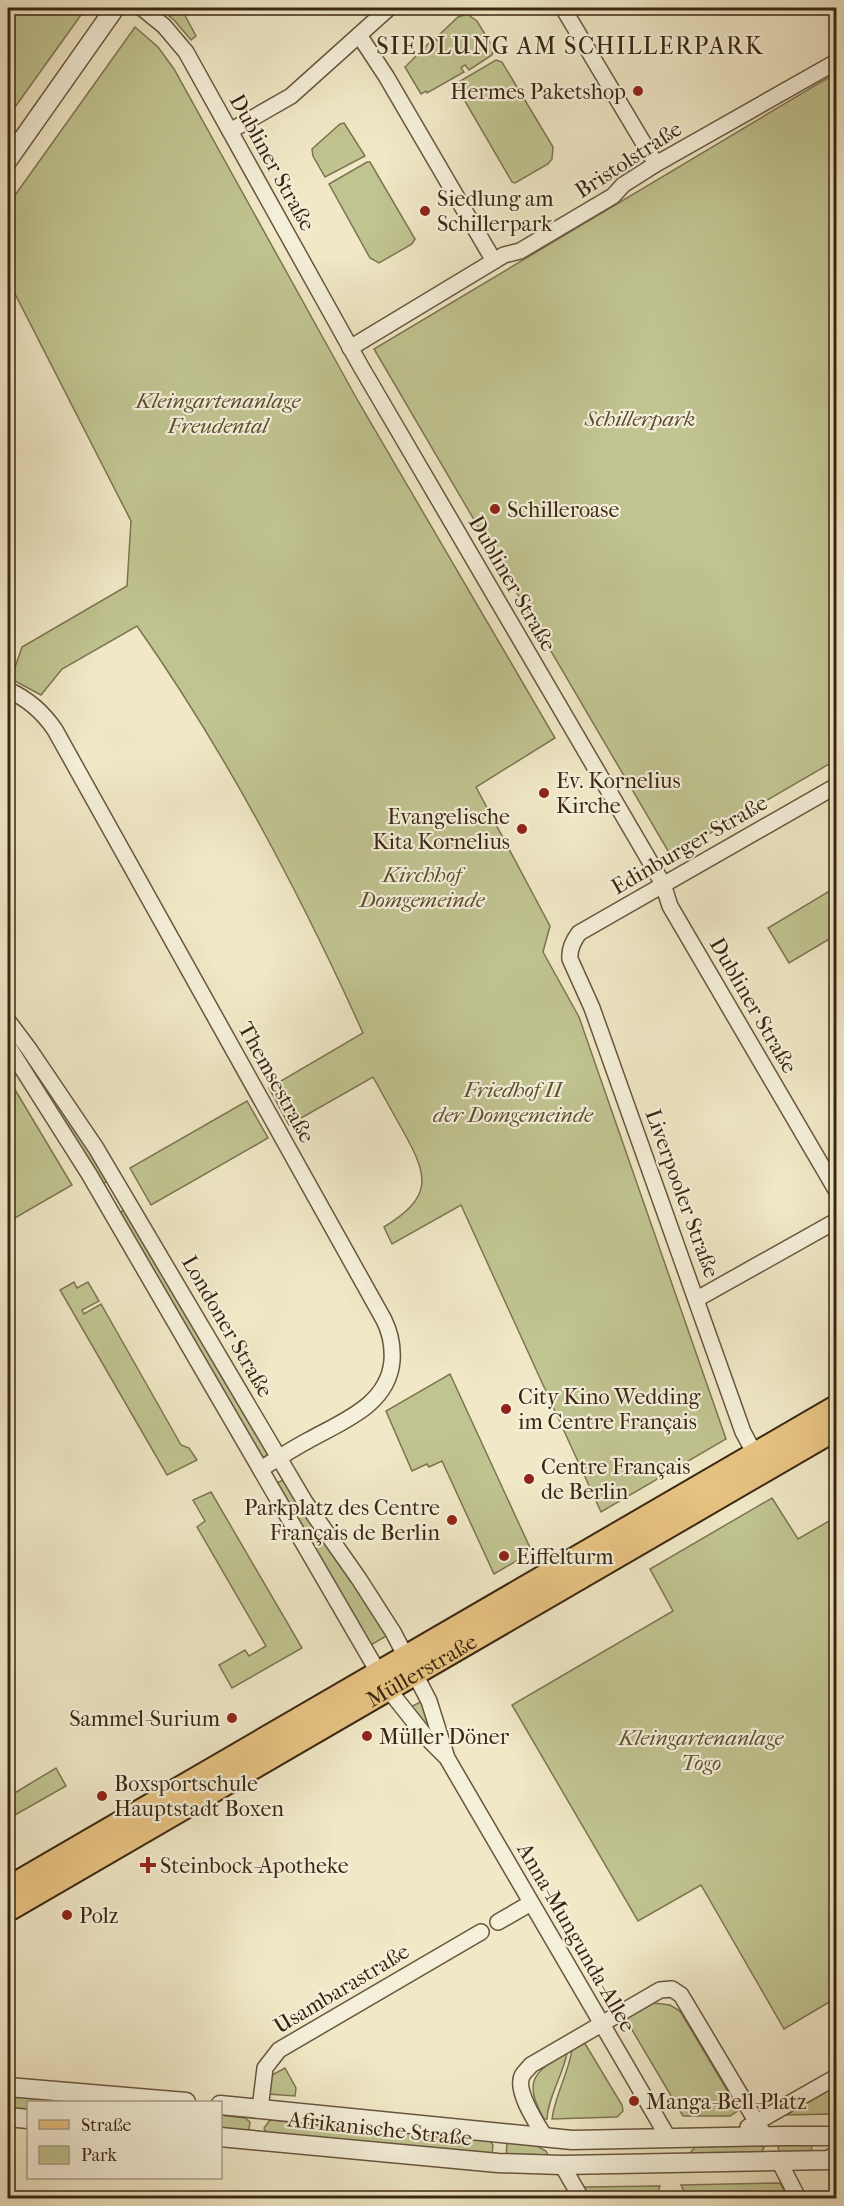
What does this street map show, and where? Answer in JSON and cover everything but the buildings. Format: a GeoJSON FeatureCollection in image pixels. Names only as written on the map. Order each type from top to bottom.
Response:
{"type":"FeatureCollection","features":[{"type":"Feature","properties":{"kind":"main road","name":"Müllerstraße"},"geometry":{"type":"LineString","coordinates":[[411,1665],[837,1407]]}},
{"type":"Feature","properties":{"kind":"main road","name":"Müllerstraße"},"geometry":{"type":"LineString","coordinates":[[8,1888],[837,1429]]}},
{"type":"Feature","properties":{"kind":"main road","name":"Müllerstraße"},"geometry":{"type":"LineString","coordinates":[[8,1910],[383,1681]]}},
{"type":"Feature","properties":{"kind":"street"},"geometry":{"type":"LineString","coordinates":[[8,160],[115,8]]}},
{"type":"Feature","properties":{"kind":"street","name":"Dubliner Straße"},"geometry":{"type":"LineString","coordinates":[[142,8],[164,26],[186,52],[350,348],[663,884],[670,906],[837,1190]]}},
{"type":"Feature","properties":{"kind":"street"},"geometry":{"type":"LineString","coordinates":[[230,131],[291,96],[389,8]]}},
{"type":"Feature","properties":{"kind":"street"},"geometry":{"type":"LineString","coordinates":[[562,8],[656,164]]}},
{"type":"Feature","properties":{"kind":"street"},"geometry":{"type":"LineString","coordinates":[[358,35],[386,76],[494,261]]}},
{"type":"Feature","properties":{"kind":"street","name":"Bristolstraße"},"geometry":{"type":"LineString","coordinates":[[350,348],[504,255],[520,251],[613,196],[623,185],[656,164],[837,62]]}},
{"type":"Feature","properties":{"kind":"street","name":"Themsestraße"},"geometry":{"type":"LineString","coordinates":[[8,690],[38,708],[55,730],[384,1320],[390,1336],[393,1349],[391,1369],[378,1397],[261,1469]]}},
{"type":"Feature","properties":{"kind":"street","name":"Edinburger Straße"},"geometry":{"type":"LineString","coordinates":[[571,947],[579,933],[837,786]]}},
{"type":"Feature","properties":{"kind":"street","name":"Liverpooler Straße"},"geometry":{"type":"LineString","coordinates":[[571,947],[570,959],[592,1008],[698,1299],[743,1432],[755,1455]]}},
{"type":"Feature","properties":{"kind":"street","name":"Londoner Straße"},"geometry":{"type":"LineString","coordinates":[[8,1020],[69,1105],[121,1186],[305,1502],[359,1579],[411,1665]]}},
{"type":"Feature","properties":{"kind":"street","name":"Londoner Straße"},"geometry":{"type":"LineString","coordinates":[[8,1046],[75,1151],[383,1681]]}},
{"type":"Feature","properties":{"kind":"street"},"geometry":{"type":"LineString","coordinates":[[698,1299],[837,1221]]}},
{"type":"Feature","properties":{"kind":"street","name":"Anna-Mungunda-Allee"},"geometry":{"type":"LineString","coordinates":[[411,1665],[429,1701],[447,1758],[669,2139]]}},
{"type":"Feature","properties":{"kind":"street","name":"Anna-Mungunda-Allee"},"geometry":{"type":"LineString","coordinates":[[383,1681],[427,1738],[447,1758]]}},
{"type":"Feature","properties":{"kind":"street"},"geometry":{"type":"LineString","coordinates":[[498,1922],[531,1903]]}},
{"type":"Feature","properties":{"kind":"street","name":"Usambarastraße"},"geometry":{"type":"LineString","coordinates":[[260,2109],[265,2068],[279,2050],[481,1932]]}},
{"type":"Feature","properties":{"kind":"street"},"geometry":{"type":"LineString","coordinates":[[581,2199],[533,2116],[521,2089],[522,2074],[531,2065],[660,1989],[672,1989],[681,1995],[779,2161],[798,2199]]}},
{"type":"Feature","properties":{"kind":"street"},"geometry":{"type":"LineString","coordinates":[[760,2129],[837,2077]]}},
{"type":"Feature","properties":{"kind":"street"},"geometry":{"type":"LineString","coordinates":[[8,2087],[164,2101]]}},
{"type":"Feature","properties":{"kind":"street","name":"Afrikanische Straße"},"geometry":{"type":"LineString","coordinates":[[222,2105],[572,2140],[732,2137],[760,2129],[829,2136],[837,2139]]}},
{"type":"Feature","properties":{"kind":"street","name":"Afrikanische Straße"},"geometry":{"type":"LineString","coordinates":[[257,2140],[260,2109]]}},
{"type":"Feature","properties":{"kind":"street"},"geometry":{"type":"LineString","coordinates":[[8,2117],[27,2119]]}},
{"type":"Feature","properties":{"kind":"street","name":"Afrikanische Straße"},"geometry":{"type":"LineString","coordinates":[[498,2163],[501,2132]]}},
{"type":"Feature","properties":{"kind":"street","name":"Afrikanische Straße"},"geometry":{"type":"LineString","coordinates":[[222,2136],[498,2163],[562,2165],[828,2160],[837,2156]]}},
{"type":"Feature","properties":{"kind":"street"},"geometry":{"type":"LineString","coordinates":[[669,2139],[682,2163]]}},
{"type":"Feature","properties":{"kind":"green space"},"geometry":{"type":"Polygon","coordinates":[[[8,8],[86,8],[8,117],[8,8]]]}},
{"type":"Feature","properties":{"kind":"green space"},"geometry":{"type":"Polygon","coordinates":[[[159,8],[181,8],[196,36],[191,40],[174,20],[159,8]]]}},
{"type":"Feature","properties":{"kind":"green space"},"geometry":{"type":"Polygon","coordinates":[[[467,14],[477,21],[494,49],[492,55],[469,70],[465,65],[461,68],[464,72],[427,93],[426,91],[421,94],[405,67],[434,38],[438,41],[442,38],[439,35],[458,17],[467,14]]]}},
{"type":"Feature","properties":{"kind":"green space"},"geometry":{"type":"Polygon","coordinates":[[[135,27],[158,47],[174,69],[358,401],[555,738],[476,787],[550,926],[543,952],[579,1017],[726,1439],[601,1512],[461,1205],[392,1244],[384,1227],[411,1206],[418,1196],[422,1185],[421,1174],[412,1147],[373,1077],[289,1125],[269,1088],[363,1033],[339,980],[260,824],[170,674],[137,626],[62,669],[41,695],[11,679],[22,647],[127,586],[131,521],[8,280],[8,205],[135,27]]]}},
{"type":"Feature","properties":{"kind":"green space"},"geometry":{"type":"Polygon","coordinates":[[[496,60],[502,62],[553,147],[552,159],[548,164],[515,183],[512,182],[455,84],[496,60]]]}},
{"type":"Feature","properties":{"kind":"green space","name":"Schillerpark"},"geometry":{"type":"Polygon","coordinates":[[[836,73],[836,760],[671,856],[374,349],[836,73]]]}},
{"type":"Feature","properties":{"kind":"green space"},"geometry":{"type":"Polygon","coordinates":[[[344,123],[365,156],[325,177],[313,156],[312,149],[344,123]]]}},
{"type":"Feature","properties":{"kind":"green space"},"geometry":{"type":"Polygon","coordinates":[[[370,162],[415,239],[412,244],[379,263],[370,258],[329,184],[370,162]]]}},
{"type":"Feature","properties":{"kind":"green space"},"geometry":{"type":"Polygon","coordinates":[[[836,887],[836,935],[789,963],[768,928],[836,887]]]}},
{"type":"Feature","properties":{"kind":"green space"},"geometry":{"type":"Polygon","coordinates":[[[8,1026],[110,1180],[100,1185],[8,1036],[8,1026]]]}},
{"type":"Feature","properties":{"kind":"green space"},"geometry":{"type":"Polygon","coordinates":[[[8,1078],[72,1185],[8,1222],[8,1078]]]}},
{"type":"Feature","properties":{"kind":"green space"},"geometry":{"type":"Polygon","coordinates":[[[247,1101],[268,1138],[151,1205],[130,1168],[247,1101]]]}},
{"type":"Feature","properties":{"kind":"green space"},"geometry":{"type":"Polygon","coordinates":[[[127,1208],[269,1453],[266,1457],[259,1457],[118,1214],[127,1208]]]}},
{"type":"Feature","properties":{"kind":"green space"},"geometry":{"type":"Polygon","coordinates":[[[74,1282],[77,1288],[88,1282],[99,1301],[82,1310],[84,1314],[101,1304],[181,1445],[189,1448],[197,1460],[167,1475],[60,1290],[74,1282]]]}},
{"type":"Feature","properties":{"kind":"green space"},"geometry":{"type":"Polygon","coordinates":[[[450,1374],[532,1552],[494,1574],[442,1461],[429,1467],[427,1464],[412,1471],[386,1411],[450,1374]]]}},
{"type":"Feature","properties":{"kind":"green space"},"geometry":{"type":"Polygon","coordinates":[[[285,1479],[388,1635],[369,1646],[275,1484],[285,1479]]]}},
{"type":"Feature","properties":{"kind":"green space"},"geometry":{"type":"Polygon","coordinates":[[[211,1492],[302,1648],[232,1688],[219,1665],[245,1650],[249,1656],[266,1646],[197,1527],[205,1521],[193,1500],[211,1492]]]}},
{"type":"Feature","properties":{"kind":"green space","name":"Kleingartenanlage Togo"},"geometry":{"type":"Polygon","coordinates":[[[772,1498],[798,1539],[836,1517],[836,1998],[784,2029],[701,1885],[638,1921],[512,1705],[673,1611],[650,1569],[772,1498]]]}},
{"type":"Feature","properties":{"kind":"green space"},"geometry":{"type":"Polygon","coordinates":[[[422,1701],[440,1741],[409,1708],[422,1701]]]}},
{"type":"Feature","properties":{"kind":"green space"},"geometry":{"type":"Polygon","coordinates":[[[56,1768],[66,1786],[8,1819],[8,1797],[56,1768]]]}},
{"type":"Feature","properties":{"kind":"green space"},"geometry":{"type":"Polygon","coordinates":[[[654,2003],[670,2005],[680,2011],[739,2110],[730,2116],[683,2116],[625,2018],[654,2003]]]}},
{"type":"Feature","properties":{"kind":"green space"},"geometry":{"type":"Polygon","coordinates":[[[584,2042],[622,2105],[623,2111],[617,2117],[552,2119],[572,2050],[584,2042]]]}},
{"type":"Feature","properties":{"kind":"green space"},"geometry":{"type":"Polygon","coordinates":[[[567,2053],[550,2102],[547,2119],[544,2119],[534,2095],[535,2079],[546,2066],[567,2053]]]}},
{"type":"Feature","properties":{"kind":"green space"},"geometry":{"type":"Polygon","coordinates":[[[285,2068],[296,2088],[295,2096],[268,2094],[270,2076],[285,2068]]]}},
{"type":"Feature","properties":{"kind":"green space"},"geometry":{"type":"Polygon","coordinates":[[[836,2086],[836,2114],[786,2115],[836,2086]]]}},
{"type":"Feature","properties":{"kind":"green space"},"geometry":{"type":"Polygon","coordinates":[[[8,2096],[69,2101],[27,2101],[27,2114],[8,2112],[8,2096]]]}},
{"type":"Feature","properties":{"kind":"green space"},"geometry":{"type":"Polygon","coordinates":[[[222,2115],[245,2118],[250,2122],[246,2133],[222,2132],[222,2115]]]}},
{"type":"Feature","properties":{"kind":"green space"},"geometry":{"type":"Polygon","coordinates":[[[270,2120],[490,2141],[493,2145],[492,2155],[267,2135],[264,2128],[270,2120]]]}},
{"type":"Feature","properties":{"kind":"green space"},"geometry":{"type":"Polygon","coordinates":[[[507,2142],[537,2146],[546,2151],[548,2155],[506,2158],[507,2142]]]}},
{"type":"Feature","properties":{"kind":"green space"},"geometry":{"type":"Polygon","coordinates":[[[760,2145],[764,2148],[761,2153],[695,2154],[691,2152],[695,2147],[760,2145]]]}},
{"type":"Feature","properties":{"kind":"green space"},"geometry":{"type":"Polygon","coordinates":[[[780,2145],[812,2145],[811,2152],[779,2152],[780,2145]]]}},
{"type":"Feature","properties":{"kind":"green space"},"geometry":{"type":"Polygon","coordinates":[[[780,2183],[789,2198],[687,2198],[681,2185],[780,2183]]]}},
{"type":"Feature","properties":{"kind":"green space"},"geometry":{"type":"Polygon","coordinates":[[[660,2186],[656,2198],[590,2198],[584,2187],[660,2186]]]}},
{"type":"Feature","properties":{"kind":"place","name":"Hermes Paketshop"},"geometry":{"type":"Point","coordinates":[638,91]}},
{"type":"Feature","properties":{"kind":"place","name":"Siedlung am Schillerpark"},"geometry":{"type":"Point","coordinates":[425,211]}},
{"type":"Feature","properties":{"kind":"place","name":"Schilleroase"},"geometry":{"type":"Point","coordinates":[495,509]}},
{"type":"Feature","properties":{"kind":"place","name":"Ev. Kornelius Kirche"},"geometry":{"type":"Point","coordinates":[544,793]}},
{"type":"Feature","properties":{"kind":"place","name":"Evangelische Kita Kornelius"},"geometry":{"type":"Point","coordinates":[522,829]}},
{"type":"Feature","properties":{"kind":"place","name":"City Kino Wedding im Centre Français"},"geometry":{"type":"Point","coordinates":[506,1409]}},
{"type":"Feature","properties":{"kind":"place","name":"Centre Français de Berlin"},"geometry":{"type":"Point","coordinates":[529,1479]}},
{"type":"Feature","properties":{"kind":"place","name":"Parkplatz des Centre Français de Berlin"},"geometry":{"type":"Point","coordinates":[452,1520]}},
{"type":"Feature","properties":{"kind":"place","name":"Eiffelturm"},"geometry":{"type":"Point","coordinates":[504,1556]}},
{"type":"Feature","properties":{"kind":"place","name":"Sammel-Surium"},"geometry":{"type":"Point","coordinates":[232,1718]}},
{"type":"Feature","properties":{"kind":"place","name":"Müller Döner"},"geometry":{"type":"Point","coordinates":[367,1736]}},
{"type":"Feature","properties":{"kind":"place","name":"Boxsportschule Hauptstadt Boxen"},"geometry":{"type":"Point","coordinates":[102,1796]}},
{"type":"Feature","properties":{"kind":"place","name":"Steinbock-Apotheke"},"geometry":{"type":"Point","coordinates":[148,1865]}},
{"type":"Feature","properties":{"kind":"place","name":"Polz"},"geometry":{"type":"Point","coordinates":[67,1915]}},
{"type":"Feature","properties":{"kind":"place","name":"Manga-Bell-Platz"},"geometry":{"type":"Point","coordinates":[634,2101]}},
{"type":"Feature","properties":{"kind":"district","name":"SIEDLUNG AM SCHILLERPARK"},"geometry":{"type":"Point","coordinates":[570,46]}},
{"type":"Feature","properties":{"kind":"park label","name":"Kleingartenanlage Freudental"},"geometry":{"type":"Point","coordinates":[218,413]}},
{"type":"Feature","properties":{"kind":"park label","name":"Kirchhof Domgemeinde"},"geometry":{"type":"Point","coordinates":[422,886]}},
{"type":"Feature","properties":{"kind":"park label","name":"Friedhof II der Domgemeinde"},"geometry":{"type":"Point","coordinates":[513,1102]}}]}
